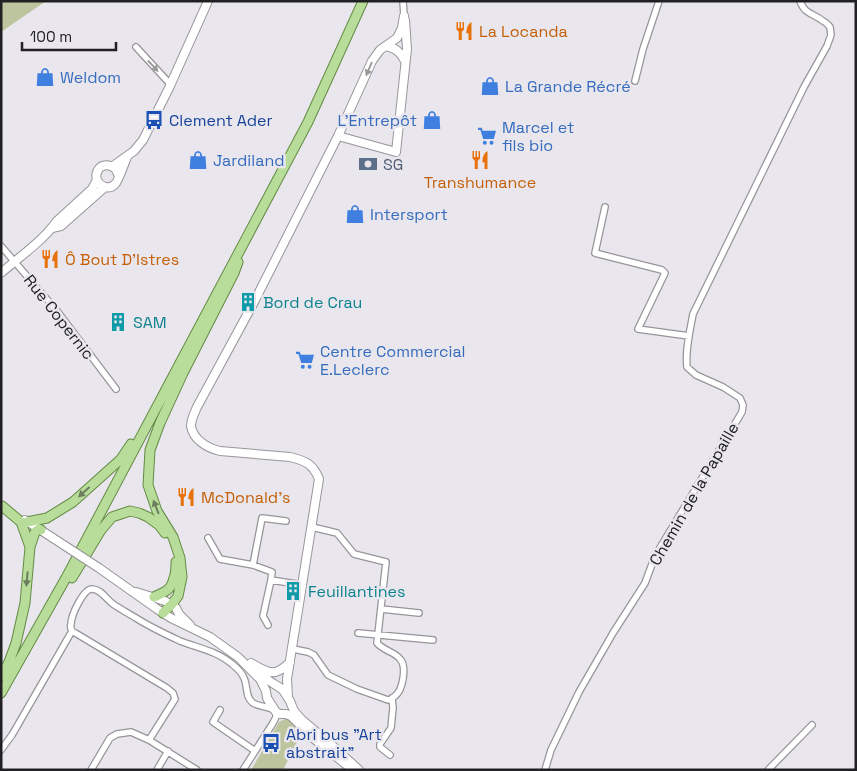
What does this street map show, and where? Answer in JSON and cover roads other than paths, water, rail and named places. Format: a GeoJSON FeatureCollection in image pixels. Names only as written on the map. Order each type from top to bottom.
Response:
{"type":"FeatureCollection","features":[{"type":"Feature","properties":{"kind":"main road"},"geometry":{"type":"LineString","coordinates":[[1,693],[42,621],[308,122],[363,1]]}},
{"type":"Feature","properties":{"kind":"main road"},"geometry":{"type":"LineString","coordinates":[[163,613],[169,602],[178,596],[182,577],[180,558],[173,537],[157,511],[148,485],[150,450],[183,373],[234,273],[247,236]]}},
{"type":"Feature","properties":{"kind":"main road"},"geometry":{"type":"LineString","coordinates":[[27,522],[48,518],[72,502],[121,459],[159,402]]}},
{"type":"Feature","properties":{"kind":"main road"},"geometry":{"type":"LineString","coordinates":[[2,505],[21,522],[30,547]]}},
{"type":"Feature","properties":{"kind":"main road"},"geometry":{"type":"LineString","coordinates":[[42,621],[60,599],[101,530],[112,517],[130,512],[148,517],[159,525],[172,549],[176,564],[172,586],[167,591],[154,597]]}},
{"type":"Feature","properties":{"kind":"main road"},"geometry":{"type":"LineString","coordinates":[[1,676],[16,643],[25,603],[30,547],[35,532],[41,530]]}},
{"type":"Feature","properties":{"kind":"street"},"geometry":{"type":"LineString","coordinates":[[113,166],[134,151],[143,140],[171,85],[208,1]]}},
{"type":"Feature","properties":{"kind":"street"},"geometry":{"type":"LineString","coordinates":[[338,136],[396,152],[407,49],[403,1]]}},
{"type":"Feature","properties":{"kind":"street"},"geometry":{"type":"LineString","coordinates":[[635,81],[643,48],[660,1]]}},
{"type":"Feature","properties":{"kind":"street","name":"Chemin de la Papaille"},"geometry":{"type":"LineString","coordinates":[[545,770],[552,750],[579,692],[645,583],[655,556],[742,412],[743,404],[740,398],[723,387],[696,375],[687,367],[686,359],[689,336],[693,314],[831,35],[830,27],[823,20],[802,8],[800,1]]}},
{"type":"Feature","properties":{"kind":"street"},"geometry":{"type":"LineString","coordinates":[[288,697],[290,662],[319,479],[316,471],[306,462],[290,457],[210,448],[196,437],[191,424],[197,406],[253,304],[338,136],[372,61],[380,50],[397,38],[402,28],[404,16]]}},
{"type":"Feature","properties":{"kind":"street"},"geometry":{"type":"LineString","coordinates":[[386,46],[400,52],[405,61]]}},
{"type":"Feature","properties":{"kind":"street"},"geometry":{"type":"LineString","coordinates":[[136,48],[171,85]]}},
{"type":"Feature","properties":{"kind":"street"},"geometry":{"type":"LineString","coordinates":[[52,228],[61,226],[105,187],[114,185],[127,157]]}},
{"type":"Feature","properties":{"kind":"street"},"geometry":{"type":"LineString","coordinates":[[1,273],[52,228],[56,222],[92,189],[97,180],[97,172],[100,167],[106,165],[113,166],[119,176]]}},
{"type":"Feature","properties":{"kind":"street"},"geometry":{"type":"LineString","coordinates":[[97,180],[105,187]]}},
{"type":"Feature","properties":{"kind":"street"},"geometry":{"type":"LineString","coordinates":[[605,207],[595,253],[662,270],[665,273],[638,329],[689,336]]}},
{"type":"Feature","properties":{"kind":"street","name":"Rue Copernic"},"geometry":{"type":"LineString","coordinates":[[1,246],[57,311],[116,389]]}},
{"type":"Feature","properties":{"kind":"street"},"geometry":{"type":"LineString","coordinates":[[2,505],[99,568],[163,613],[210,637],[238,657],[255,673],[263,684],[270,704],[280,713]]}},
{"type":"Feature","properties":{"kind":"street"},"geometry":{"type":"LineString","coordinates":[[253,565],[262,518],[286,521]]}},
{"type":"Feature","properties":{"kind":"street"},"geometry":{"type":"LineString","coordinates":[[292,649],[314,655],[328,675],[357,689],[388,700],[395,697],[399,691],[404,667],[402,660],[377,643],[386,562],[354,554],[337,533],[312,527]]}},
{"type":"Feature","properties":{"kind":"street"},"geometry":{"type":"LineString","coordinates":[[208,538],[220,559],[253,565],[272,572],[263,616],[268,625]]}},
{"type":"Feature","properties":{"kind":"street"},"geometry":{"type":"LineString","coordinates":[[271,580],[303,586]]}},
{"type":"Feature","properties":{"kind":"street"},"geometry":{"type":"LineString","coordinates":[[1,750],[12,735],[72,631],[70,623],[85,592],[92,589],[97,590],[111,602],[160,632],[209,651],[232,663],[244,677],[249,699],[257,705],[291,716],[313,738],[353,770]]}},
{"type":"Feature","properties":{"kind":"street"},"geometry":{"type":"LineString","coordinates":[[167,591],[169,602]]}},
{"type":"Feature","properties":{"kind":"street"},"geometry":{"type":"LineString","coordinates":[[134,592],[169,602],[190,624],[237,650],[262,674],[283,690],[301,719],[359,770]]}},
{"type":"Feature","properties":{"kind":"street"},"geometry":{"type":"LineString","coordinates":[[381,609],[419,613]]}},
{"type":"Feature","properties":{"kind":"street"},"geometry":{"type":"LineString","coordinates":[[72,631],[173,693],[175,699],[149,740]]}},
{"type":"Feature","properties":{"kind":"street"},"geometry":{"type":"LineString","coordinates":[[358,633],[433,640]]}},
{"type":"Feature","properties":{"kind":"street"},"geometry":{"type":"LineString","coordinates":[[251,663],[271,673],[281,670],[290,662]]}},
{"type":"Feature","properties":{"kind":"street"},"geometry":{"type":"LineString","coordinates":[[257,705],[264,699],[268,688],[275,685],[290,662]]}},
{"type":"Feature","properties":{"kind":"street"},"geometry":{"type":"LineString","coordinates":[[390,755],[380,747],[380,744],[391,728],[392,698]]}},
{"type":"Feature","properties":{"kind":"street"},"geometry":{"type":"LineString","coordinates":[[243,770],[276,717],[280,713],[290,710],[292,706]]}},
{"type":"Feature","properties":{"kind":"street"},"geometry":{"type":"LineString","coordinates":[[220,710],[213,722],[254,751]]}},
{"type":"Feature","properties":{"kind":"street"},"geometry":{"type":"LineString","coordinates":[[768,770],[812,725]]}},
{"type":"Feature","properties":{"kind":"street"},"geometry":{"type":"LineString","coordinates":[[91,770],[110,738],[117,734],[132,732],[168,751],[197,770]]}},
{"type":"Feature","properties":{"kind":"street"},"geometry":{"type":"LineString","coordinates":[[157,770],[168,751]]}},
{"type":"Feature","properties":{"kind":"place","name":"La Locanda"},"geometry":{"type":"Point","coordinates":[464,31]}},
{"type":"Feature","properties":{"kind":"place","name":"Weldom"},"geometry":{"type":"Point","coordinates":[45,77]}},
{"type":"Feature","properties":{"kind":"place","name":"La Grande Récré"},"geometry":{"type":"Point","coordinates":[490,86]}},
{"type":"Feature","properties":{"kind":"place","name":"Clement Ader"},"geometry":{"type":"Point","coordinates":[154,120]}},
{"type":"Feature","properties":{"kind":"place","name":"L'Entrepôt"},"geometry":{"type":"Point","coordinates":[432,120]}},
{"type":"Feature","properties":{"kind":"place","name":"Marcel et fils bio"},"geometry":{"type":"Point","coordinates":[487,136]}},
{"type":"Feature","properties":{"kind":"place","name":"Jardiland"},"geometry":{"type":"Point","coordinates":[198,160]}},
{"type":"Feature","properties":{"kind":"place","name":"Transhumance"},"geometry":{"type":"Point","coordinates":[480,160]}},
{"type":"Feature","properties":{"kind":"place","name":"SG"},"geometry":{"type":"Point","coordinates":[368,164]}},
{"type":"Feature","properties":{"kind":"place","name":"Intersport"},"geometry":{"type":"Point","coordinates":[355,214]}},
{"type":"Feature","properties":{"kind":"place","name":"Ô Bout D'Istres"},"geometry":{"type":"Point","coordinates":[50,259]}},
{"type":"Feature","properties":{"kind":"place","name":"Bord de Crau"},"geometry":{"type":"Point","coordinates":[248,302]}},
{"type":"Feature","properties":{"kind":"place","name":"SAM"},"geometry":{"type":"Point","coordinates":[118,322]}},
{"type":"Feature","properties":{"kind":"place","name":"Centre Commercial E.Leclerc"},"geometry":{"type":"Point","coordinates":[305,360]}},
{"type":"Feature","properties":{"kind":"place","name":"McDonald's"},"geometry":{"type":"Point","coordinates":[186,497]}},
{"type":"Feature","properties":{"kind":"place","name":"Feuillantines"},"geometry":{"type":"Point","coordinates":[293,591]}},
{"type":"Feature","properties":{"kind":"place","name":"Abri bus \"Art abstrait\""},"geometry":{"type":"Point","coordinates":[271,743]}}]}
